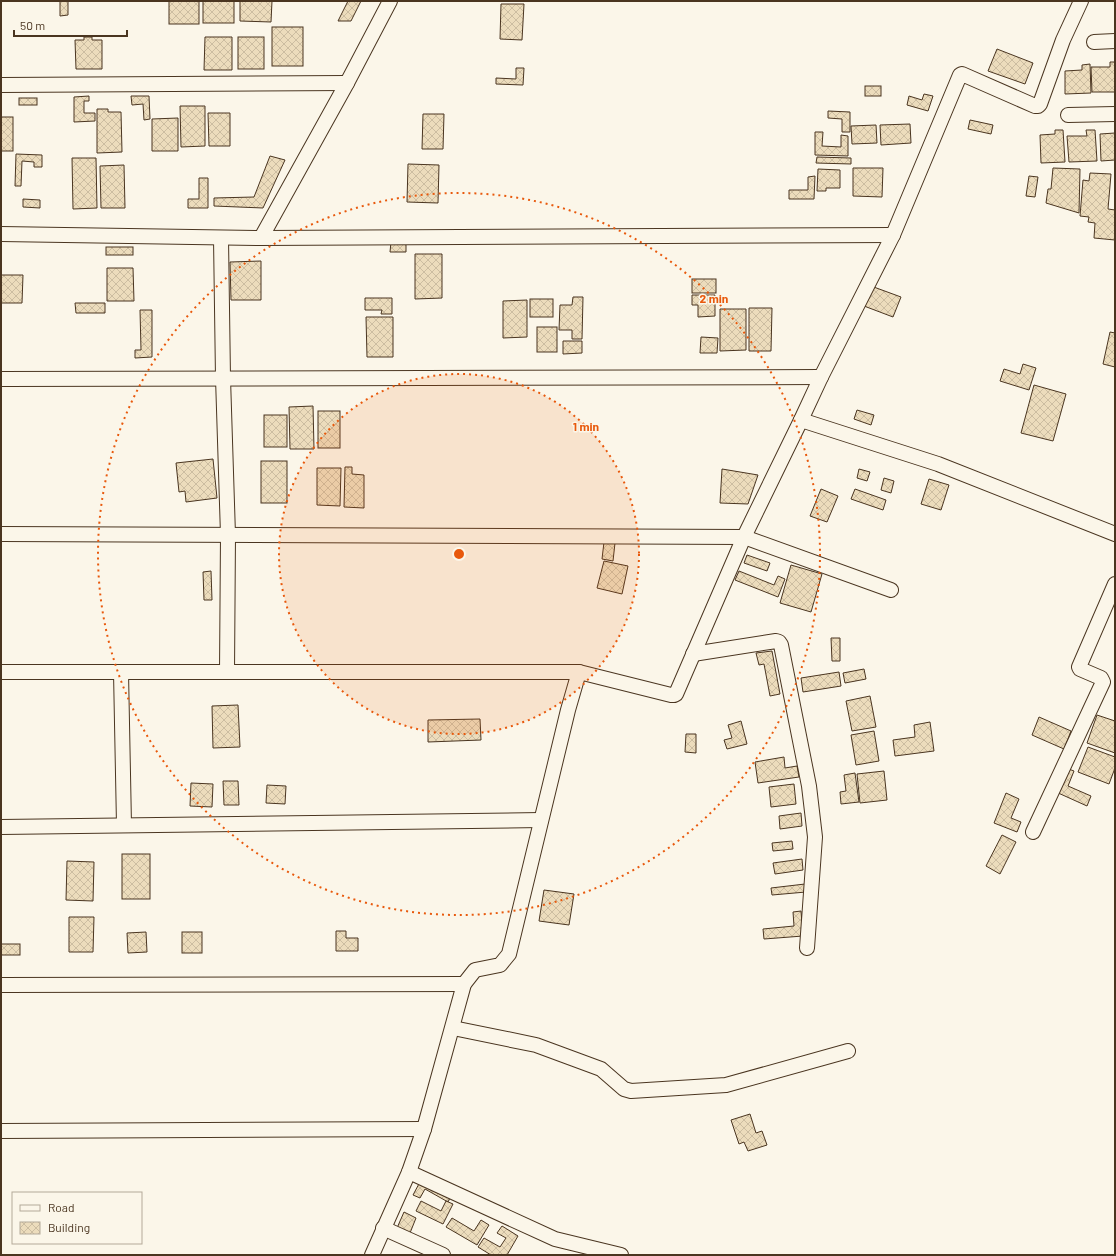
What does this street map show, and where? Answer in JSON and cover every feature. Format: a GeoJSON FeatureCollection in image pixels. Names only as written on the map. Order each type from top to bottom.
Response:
{"type":"FeatureCollection","features":[{"type":"Feature","properties":{"kind":"street"},"geometry":{"type":"LineString","coordinates":[[261,238],[347,83],[390,1]]}},
{"type":"Feature","properties":{"kind":"street"},"geometry":{"type":"LineString","coordinates":[[1,672],[579,672],[674,696],[744,537],[821,376],[893,235],[960,75],[962,74],[1038,106],[1063,40],[1081,1]]}},
{"type":"Feature","properties":{"kind":"street"},"geometry":{"type":"LineString","coordinates":[[1094,42],[1115,41]]}},
{"type":"Feature","properties":{"kind":"street"},"geometry":{"type":"LineString","coordinates":[[1,85],[347,83]]}},
{"type":"Feature","properties":{"kind":"street"},"geometry":{"type":"LineString","coordinates":[[1068,116],[1115,114]]}},
{"type":"Feature","properties":{"kind":"street"},"geometry":{"type":"LineString","coordinates":[[1,234],[221,238],[893,235]]}},
{"type":"Feature","properties":{"kind":"street"},"geometry":{"type":"LineString","coordinates":[[221,238],[223,378],[228,535],[227,672]]}},
{"type":"Feature","properties":{"kind":"street"},"geometry":{"type":"LineString","coordinates":[[1,380],[821,376]]}},
{"type":"Feature","properties":{"kind":"street"},"geometry":{"type":"LineString","coordinates":[[801,420],[938,464],[1115,534]]}},
{"type":"Feature","properties":{"kind":"street"},"geometry":{"type":"LineString","coordinates":[[1,534],[744,537],[890,590]]}},
{"type":"Feature","properties":{"kind":"street"},"geometry":{"type":"LineString","coordinates":[[1033,832],[1103,682],[1101,678],[1080,669],[1079,667],[1115,584]]}},
{"type":"Feature","properties":{"kind":"street"},"geometry":{"type":"LineString","coordinates":[[693,654],[776,641],[780,642],[810,786],[815,837],[807,948]]}},
{"type":"Feature","properties":{"kind":"street"},"geometry":{"type":"LineString","coordinates":[[121,672],[124,825]]}},
{"type":"Feature","properties":{"kind":"street"},"geometry":{"type":"LineString","coordinates":[[372,1255],[409,1172],[424,1129],[464,984],[475,970],[500,965],[509,954],[541,820],[579,672]]}},
{"type":"Feature","properties":{"kind":"street"},"geometry":{"type":"LineString","coordinates":[[1,827],[541,820]]}},
{"type":"Feature","properties":{"kind":"street"},"geometry":{"type":"LineString","coordinates":[[1,985],[464,984]]}},
{"type":"Feature","properties":{"kind":"street"},"geometry":{"type":"LineString","coordinates":[[453,1028],[536,1045],[601,1069],[624,1089],[631,1091],[726,1086],[848,1051]]}},
{"type":"Feature","properties":{"kind":"street"},"geometry":{"type":"LineString","coordinates":[[1,1130],[424,1129]]}},
{"type":"Feature","properties":{"kind":"street"},"geometry":{"type":"LineString","coordinates":[[409,1172],[555,1239],[621,1255]]}},
{"type":"Feature","properties":{"kind":"street"},"geometry":{"type":"LineString","coordinates":[[383,1228],[443,1255]]}},
{"type":"Feature","properties":{"kind":"building"},"geometry":{"type":"Polygon","coordinates":[[[60,1],[68,1],[68,15],[60,16],[60,1]]]}},
{"type":"Feature","properties":{"kind":"building"},"geometry":{"type":"Polygon","coordinates":[[[169,1],[199,1],[199,24],[169,24],[169,1]]]}},
{"type":"Feature","properties":{"kind":"building"},"geometry":{"type":"Polygon","coordinates":[[[203,1],[234,1],[234,23],[203,23],[203,1]]]}},
{"type":"Feature","properties":{"kind":"building"},"geometry":{"type":"Polygon","coordinates":[[[240,1],[272,1],[271,22],[240,21],[240,1]]]}},
{"type":"Feature","properties":{"kind":"building"},"geometry":{"type":"Polygon","coordinates":[[[348,1],[361,1],[351,21],[338,21],[348,1]]]}},
{"type":"Feature","properties":{"kind":"building"},"geometry":{"type":"Polygon","coordinates":[[[501,4],[524,4],[522,40],[500,39],[501,4]]]}},
{"type":"Feature","properties":{"kind":"building"},"geometry":{"type":"Polygon","coordinates":[[[272,27],[303,27],[303,66],[272,66],[272,27]]]}},
{"type":"Feature","properties":{"kind":"building"},"geometry":{"type":"Polygon","coordinates":[[[84,37],[92,37],[92,40],[102,40],[102,69],[76,69],[75,40],[84,40],[84,37]]]}},
{"type":"Feature","properties":{"kind":"building"},"geometry":{"type":"Polygon","coordinates":[[[205,37],[232,37],[232,70],[204,70],[205,37]]]}},
{"type":"Feature","properties":{"kind":"building"},"geometry":{"type":"Polygon","coordinates":[[[238,37],[264,37],[264,69],[238,69],[238,37]]]}},
{"type":"Feature","properties":{"kind":"building"},"geometry":{"type":"Polygon","coordinates":[[[997,49],[1033,63],[1025,84],[988,71],[997,49]]]}},
{"type":"Feature","properties":{"kind":"building"},"geometry":{"type":"Polygon","coordinates":[[[1110,62],[1115,62],[1115,92],[1092,92],[1091,67],[1110,67],[1110,62]]]}},
{"type":"Feature","properties":{"kind":"building"},"geometry":{"type":"Polygon","coordinates":[[[1090,64],[1091,93],[1065,94],[1065,71],[1082,70],[1082,65],[1090,64]]]}},
{"type":"Feature","properties":{"kind":"building"},"geometry":{"type":"Polygon","coordinates":[[[516,68],[524,68],[523,85],[496,84],[496,78],[516,79],[516,68]]]}},
{"type":"Feature","properties":{"kind":"building"},"geometry":{"type":"Polygon","coordinates":[[[865,86],[881,86],[881,96],[865,96],[865,86]]]}},
{"type":"Feature","properties":{"kind":"building"},"geometry":{"type":"Polygon","coordinates":[[[924,94],[933,96],[928,111],[907,105],[909,96],[922,100],[924,94]]]}},
{"type":"Feature","properties":{"kind":"building"},"geometry":{"type":"Polygon","coordinates":[[[89,96],[89,101],[84,101],[84,113],[95,113],[95,121],[74,122],[74,97],[89,96]]]}},
{"type":"Feature","properties":{"kind":"building"},"geometry":{"type":"Polygon","coordinates":[[[131,96],[149,96],[150,119],[144,120],[143,104],[132,105],[131,96]]]}},
{"type":"Feature","properties":{"kind":"building"},"geometry":{"type":"Polygon","coordinates":[[[19,98],[37,98],[37,105],[19,105],[19,98]]]}},
{"type":"Feature","properties":{"kind":"building"},"geometry":{"type":"Polygon","coordinates":[[[180,106],[205,106],[205,146],[181,147],[180,106]]]}},
{"type":"Feature","properties":{"kind":"building"},"geometry":{"type":"Polygon","coordinates":[[[97,109],[108,109],[108,112],[121,112],[122,152],[97,153],[97,109]]]}},
{"type":"Feature","properties":{"kind":"building"},"geometry":{"type":"Polygon","coordinates":[[[828,111],[850,112],[850,132],[842,132],[842,119],[828,118],[828,111]]]}},
{"type":"Feature","properties":{"kind":"building"},"geometry":{"type":"Polygon","coordinates":[[[208,113],[230,113],[230,146],[209,146],[208,113]]]}},
{"type":"Feature","properties":{"kind":"building"},"geometry":{"type":"Polygon","coordinates":[[[423,114],[444,114],[443,149],[422,149],[423,114]]]}},
{"type":"Feature","properties":{"kind":"building"},"geometry":{"type":"Polygon","coordinates":[[[1,117],[13,117],[13,151],[1,151],[1,117]]]}},
{"type":"Feature","properties":{"kind":"building"},"geometry":{"type":"Polygon","coordinates":[[[178,118],[178,151],[152,151],[152,119],[178,118]]]}},
{"type":"Feature","properties":{"kind":"building"},"geometry":{"type":"Polygon","coordinates":[[[970,120],[993,125],[991,134],[968,129],[970,120]]]}},
{"type":"Feature","properties":{"kind":"building"},"geometry":{"type":"Polygon","coordinates":[[[910,124],[911,143],[881,145],[880,125],[910,124]]]}},
{"type":"Feature","properties":{"kind":"building"},"geometry":{"type":"Polygon","coordinates":[[[876,125],[877,143],[852,144],[851,126],[876,125]]]}},
{"type":"Feature","properties":{"kind":"building"},"geometry":{"type":"Polygon","coordinates":[[[1055,130],[1063,130],[1065,162],[1041,163],[1040,135],[1055,134],[1055,130]]]}},
{"type":"Feature","properties":{"kind":"building"},"geometry":{"type":"Polygon","coordinates":[[[1086,130],[1095,130],[1097,161],[1069,162],[1067,136],[1087,136],[1086,130]]]}},
{"type":"Feature","properties":{"kind":"building"},"geometry":{"type":"Polygon","coordinates":[[[815,132],[823,132],[822,146],[841,147],[841,135],[848,136],[848,156],[815,155],[815,132]]]}},
{"type":"Feature","properties":{"kind":"building"},"geometry":{"type":"Polygon","coordinates":[[[1115,133],[1115,160],[1101,161],[1100,134],[1115,133]]]}},
{"type":"Feature","properties":{"kind":"building"},"geometry":{"type":"Polygon","coordinates":[[[16,154],[42,155],[42,167],[34,167],[34,162],[22,161],[21,186],[15,186],[16,154]]]}},
{"type":"Feature","properties":{"kind":"building"},"geometry":{"type":"Polygon","coordinates":[[[270,156],[285,160],[263,208],[214,206],[214,198],[254,197],[270,156]]]}},
{"type":"Feature","properties":{"kind":"building"},"geometry":{"type":"Polygon","coordinates":[[[817,157],[851,158],[851,164],[816,163],[817,157]]]}},
{"type":"Feature","properties":{"kind":"building"},"geometry":{"type":"Polygon","coordinates":[[[72,158],[96,158],[97,208],[73,209],[72,158]]]}},
{"type":"Feature","properties":{"kind":"building"},"geometry":{"type":"Polygon","coordinates":[[[408,164],[439,165],[438,203],[407,202],[408,164]]]}},
{"type":"Feature","properties":{"kind":"building"},"geometry":{"type":"Polygon","coordinates":[[[124,165],[125,208],[101,208],[100,166],[124,165]]]}},
{"type":"Feature","properties":{"kind":"building"},"geometry":{"type":"Polygon","coordinates":[[[853,168],[883,168],[882,197],[853,196],[853,168]]]}},
{"type":"Feature","properties":{"kind":"building"},"geometry":{"type":"Polygon","coordinates":[[[1053,168],[1080,169],[1079,213],[1046,203],[1048,189],[1051,189],[1053,168]]]}},
{"type":"Feature","properties":{"kind":"building"},"geometry":{"type":"Polygon","coordinates":[[[818,169],[840,170],[840,188],[826,188],[826,191],[817,191],[818,169]]]}},
{"type":"Feature","properties":{"kind":"building"},"geometry":{"type":"Polygon","coordinates":[[[1090,173],[1111,174],[1108,209],[1115,210],[1115,240],[1094,238],[1095,223],[1088,222],[1089,217],[1080,216],[1083,180],[1089,181],[1090,173]]]}},
{"type":"Feature","properties":{"kind":"building"},"geometry":{"type":"Polygon","coordinates":[[[815,176],[814,199],[789,199],[789,190],[808,190],[808,177],[815,176]]]}},
{"type":"Feature","properties":{"kind":"building"},"geometry":{"type":"Polygon","coordinates":[[[1029,176],[1038,177],[1035,197],[1026,196],[1029,176]]]}},
{"type":"Feature","properties":{"kind":"building"},"geometry":{"type":"Polygon","coordinates":[[[199,178],[208,178],[208,208],[188,208],[188,199],[199,199],[199,178]]]}},
{"type":"Feature","properties":{"kind":"building"},"geometry":{"type":"Polygon","coordinates":[[[23,199],[40,200],[40,208],[23,207],[23,199]]]}},
{"type":"Feature","properties":{"kind":"building"},"geometry":{"type":"Polygon","coordinates":[[[391,242],[406,242],[406,252],[390,252],[391,242]]]}},
{"type":"Feature","properties":{"kind":"building"},"geometry":{"type":"Polygon","coordinates":[[[106,247],[133,247],[133,255],[106,255],[106,247]]]}},
{"type":"Feature","properties":{"kind":"building"},"geometry":{"type":"Polygon","coordinates":[[[415,254],[442,254],[442,298],[415,299],[415,254]]]}},
{"type":"Feature","properties":{"kind":"building"},"geometry":{"type":"Polygon","coordinates":[[[261,261],[261,300],[231,300],[230,262],[261,261]]]}},
{"type":"Feature","properties":{"kind":"building"},"geometry":{"type":"Polygon","coordinates":[[[107,268],[133,268],[134,301],[107,301],[107,268]]]}},
{"type":"Feature","properties":{"kind":"building"},"geometry":{"type":"Polygon","coordinates":[[[1,275],[23,275],[22,303],[1,303],[1,275]]]}},
{"type":"Feature","properties":{"kind":"building"},"geometry":{"type":"Polygon","coordinates":[[[692,279],[716,279],[716,293],[692,293],[692,279]]]}},
{"type":"Feature","properties":{"kind":"building"},"geometry":{"type":"Polygon","coordinates":[[[871,286],[901,297],[893,317],[864,306],[871,286]]]}},
{"type":"Feature","properties":{"kind":"building"},"geometry":{"type":"Polygon","coordinates":[[[692,295],[715,295],[715,316],[698,317],[698,305],[692,305],[692,295]]]}},
{"type":"Feature","properties":{"kind":"building"},"geometry":{"type":"Polygon","coordinates":[[[573,297],[583,297],[582,339],[572,339],[572,330],[559,330],[560,305],[572,305],[573,297]]]}},
{"type":"Feature","properties":{"kind":"building"},"geometry":{"type":"Polygon","coordinates":[[[365,298],[392,298],[392,314],[381,314],[382,310],[365,310],[365,298]]]}},
{"type":"Feature","properties":{"kind":"building"},"geometry":{"type":"Polygon","coordinates":[[[530,299],[553,299],[553,317],[530,317],[530,299]]]}},
{"type":"Feature","properties":{"kind":"building"},"geometry":{"type":"Polygon","coordinates":[[[527,300],[527,337],[503,338],[503,301],[527,300]]]}},
{"type":"Feature","properties":{"kind":"building"},"geometry":{"type":"Polygon","coordinates":[[[75,303],[105,303],[105,313],[76,313],[75,303]]]}},
{"type":"Feature","properties":{"kind":"building"},"geometry":{"type":"Polygon","coordinates":[[[749,308],[772,308],[771,351],[749,351],[749,308]]]}},
{"type":"Feature","properties":{"kind":"building"},"geometry":{"type":"Polygon","coordinates":[[[720,309],[746,309],[746,350],[720,351],[720,309]]]}},
{"type":"Feature","properties":{"kind":"building"},"geometry":{"type":"Polygon","coordinates":[[[140,310],[152,310],[152,357],[135,358],[135,350],[141,350],[140,310]]]}},
{"type":"Feature","properties":{"kind":"building"},"geometry":{"type":"Polygon","coordinates":[[[366,317],[393,317],[393,357],[367,357],[366,317]]]}},
{"type":"Feature","properties":{"kind":"building"},"geometry":{"type":"Polygon","coordinates":[[[537,327],[557,327],[557,352],[537,352],[537,327]]]}},
{"type":"Feature","properties":{"kind":"building"},"geometry":{"type":"Polygon","coordinates":[[[1110,332],[1115,333],[1115,367],[1103,364],[1110,332]]]}},
{"type":"Feature","properties":{"kind":"building"},"geometry":{"type":"Polygon","coordinates":[[[701,337],[718,338],[717,353],[700,353],[701,337]]]}},
{"type":"Feature","properties":{"kind":"building"},"geometry":{"type":"Polygon","coordinates":[[[563,341],[582,341],[582,353],[563,354],[563,341]]]}},
{"type":"Feature","properties":{"kind":"building"},"geometry":{"type":"Polygon","coordinates":[[[1023,364],[1036,368],[1029,390],[1000,381],[1004,369],[1020,374],[1023,364]]]}},
{"type":"Feature","properties":{"kind":"building"},"geometry":{"type":"Polygon","coordinates":[[[1034,385],[1066,394],[1053,441],[1021,433],[1034,385]]]}},
{"type":"Feature","properties":{"kind":"building"},"geometry":{"type":"Polygon","coordinates":[[[313,406],[314,449],[290,449],[289,407],[313,406]]]}},
{"type":"Feature","properties":{"kind":"building"},"geometry":{"type":"Polygon","coordinates":[[[857,410],[874,415],[871,425],[854,419],[857,410]]]}},
{"type":"Feature","properties":{"kind":"building"},"geometry":{"type":"Polygon","coordinates":[[[318,411],[340,411],[340,448],[318,448],[318,411]]]}},
{"type":"Feature","properties":{"kind":"building"},"geometry":{"type":"Polygon","coordinates":[[[264,415],[287,415],[287,447],[264,447],[264,415]]]}},
{"type":"Feature","properties":{"kind":"building"},"geometry":{"type":"Polygon","coordinates":[[[213,459],[217,498],[186,502],[185,491],[179,492],[176,463],[213,459]]]}},
{"type":"Feature","properties":{"kind":"building"},"geometry":{"type":"Polygon","coordinates":[[[261,461],[287,461],[287,503],[261,503],[261,461]]]}},
{"type":"Feature","properties":{"kind":"building"},"geometry":{"type":"Polygon","coordinates":[[[345,467],[352,467],[352,474],[364,475],[364,508],[344,507],[345,467]]]}},
{"type":"Feature","properties":{"kind":"building"},"geometry":{"type":"Polygon","coordinates":[[[317,468],[341,468],[340,506],[317,505],[317,468]]]}},
{"type":"Feature","properties":{"kind":"building"},"geometry":{"type":"Polygon","coordinates":[[[722,469],[758,475],[748,504],[720,503],[722,469]]]}},
{"type":"Feature","properties":{"kind":"building"},"geometry":{"type":"Polygon","coordinates":[[[859,469],[870,472],[867,481],[857,478],[859,469]]]}},
{"type":"Feature","properties":{"kind":"building"},"geometry":{"type":"Polygon","coordinates":[[[884,478],[894,481],[891,493],[881,490],[884,478]]]}},
{"type":"Feature","properties":{"kind":"building"},"geometry":{"type":"Polygon","coordinates":[[[929,479],[949,485],[941,510],[921,504],[929,479]]]}},
{"type":"Feature","properties":{"kind":"building"},"geometry":{"type":"Polygon","coordinates":[[[821,489],[838,496],[827,522],[810,516],[821,489]]]}},
{"type":"Feature","properties":{"kind":"building"},"geometry":{"type":"Polygon","coordinates":[[[855,489],[886,500],[883,510],[851,499],[855,489]]]}},
{"type":"Feature","properties":{"kind":"building"},"geometry":{"type":"Polygon","coordinates":[[[604,542],[615,543],[613,561],[602,559],[604,542]]]}},
{"type":"Feature","properties":{"kind":"building"},"geometry":{"type":"Polygon","coordinates":[[[747,555],[770,563],[767,571],[744,563],[747,555]]]}},
{"type":"Feature","properties":{"kind":"building"},"geometry":{"type":"Polygon","coordinates":[[[604,561],[628,566],[622,594],[597,588],[604,561]]]}},
{"type":"Feature","properties":{"kind":"building"},"geometry":{"type":"Polygon","coordinates":[[[791,565],[822,574],[811,612],[780,603],[791,565]]]}},
{"type":"Feature","properties":{"kind":"building"},"geometry":{"type":"Polygon","coordinates":[[[211,571],[212,600],[204,600],[203,572],[211,571]]]}},
{"type":"Feature","properties":{"kind":"building"},"geometry":{"type":"Polygon","coordinates":[[[739,571],[774,585],[778,576],[785,579],[778,597],[735,580],[739,571]]]}},
{"type":"Feature","properties":{"kind":"building"},"geometry":{"type":"Polygon","coordinates":[[[831,638],[840,638],[840,661],[832,661],[831,638]]]}},
{"type":"Feature","properties":{"kind":"building"},"geometry":{"type":"Polygon","coordinates":[[[772,651],[780,694],[770,696],[764,664],[759,665],[756,653],[772,651]]]}},
{"type":"Feature","properties":{"kind":"building"},"geometry":{"type":"Polygon","coordinates":[[[864,669],[866,679],[845,683],[843,673],[864,669]]]}},
{"type":"Feature","properties":{"kind":"building"},"geometry":{"type":"Polygon","coordinates":[[[839,672],[841,686],[803,692],[801,678],[839,672]]]}},
{"type":"Feature","properties":{"kind":"building"},"geometry":{"type":"Polygon","coordinates":[[[870,696],[876,727],[852,731],[846,701],[870,696]]]}},
{"type":"Feature","properties":{"kind":"building"},"geometry":{"type":"Polygon","coordinates":[[[238,705],[240,747],[213,748],[212,706],[238,705]]]}},
{"type":"Feature","properties":{"kind":"building"},"geometry":{"type":"Polygon","coordinates":[[[1097,715],[1115,721],[1115,753],[1087,743],[1097,715]]]}},
{"type":"Feature","properties":{"kind":"building"},"geometry":{"type":"Polygon","coordinates":[[[1039,717],[1071,731],[1064,749],[1032,735],[1039,717]]]}},
{"type":"Feature","properties":{"kind":"building"},"geometry":{"type":"Polygon","coordinates":[[[480,719],[481,740],[428,742],[428,720],[480,719]]]}},
{"type":"Feature","properties":{"kind":"building"},"geometry":{"type":"Polygon","coordinates":[[[741,721],[747,744],[727,749],[724,740],[732,738],[728,725],[741,721]]]}},
{"type":"Feature","properties":{"kind":"building"},"geometry":{"type":"Polygon","coordinates":[[[930,722],[934,751],[895,756],[893,740],[915,737],[914,725],[930,722]]]}},
{"type":"Feature","properties":{"kind":"building"},"geometry":{"type":"Polygon","coordinates":[[[874,731],[879,761],[856,765],[851,735],[874,731]]]}},
{"type":"Feature","properties":{"kind":"building"},"geometry":{"type":"Polygon","coordinates":[[[686,734],[696,734],[696,753],[685,752],[686,734]]]}},
{"type":"Feature","properties":{"kind":"building"},"geometry":{"type":"Polygon","coordinates":[[[1088,747],[1115,757],[1115,768],[1109,784],[1078,772],[1088,747]]]}},
{"type":"Feature","properties":{"kind":"building"},"geometry":{"type":"Polygon","coordinates":[[[784,757],[785,768],[797,766],[799,777],[758,783],[755,762],[784,757]]]}},
{"type":"Feature","properties":{"kind":"building"},"geometry":{"type":"Polygon","coordinates":[[[1066,768],[1074,771],[1068,786],[1091,796],[1087,806],[1056,792],[1066,768]]]}},
{"type":"Feature","properties":{"kind":"building"},"geometry":{"type":"Polygon","coordinates":[[[884,771],[887,800],[860,803],[857,774],[884,771]]]}},
{"type":"Feature","properties":{"kind":"building"},"geometry":{"type":"Polygon","coordinates":[[[855,773],[859,802],[841,804],[840,792],[846,791],[844,775],[855,773]]]}},
{"type":"Feature","properties":{"kind":"building"},"geometry":{"type":"Polygon","coordinates":[[[223,781],[238,781],[239,805],[224,805],[223,781]]]}},
{"type":"Feature","properties":{"kind":"building"},"geometry":{"type":"Polygon","coordinates":[[[191,783],[213,784],[212,807],[190,806],[191,783]]]}},
{"type":"Feature","properties":{"kind":"building"},"geometry":{"type":"Polygon","coordinates":[[[794,784],[796,804],[771,807],[769,787],[794,784]]]}},
{"type":"Feature","properties":{"kind":"building"},"geometry":{"type":"Polygon","coordinates":[[[267,785],[286,786],[285,804],[266,803],[267,785]]]}},
{"type":"Feature","properties":{"kind":"building"},"geometry":{"type":"Polygon","coordinates":[[[1006,793],[1019,799],[1011,818],[1021,822],[1017,832],[994,823],[1006,793]]]}},
{"type":"Feature","properties":{"kind":"building"},"geometry":{"type":"Polygon","coordinates":[[[801,813],[802,826],[780,829],[779,816],[801,813]]]}},
{"type":"Feature","properties":{"kind":"building"},"geometry":{"type":"Polygon","coordinates":[[[1002,835],[1016,842],[1000,874],[986,866],[1002,835]]]}},
{"type":"Feature","properties":{"kind":"building"},"geometry":{"type":"Polygon","coordinates":[[[792,841],[793,849],[773,851],[772,843],[792,841]]]}},
{"type":"Feature","properties":{"kind":"building"},"geometry":{"type":"Polygon","coordinates":[[[122,854],[150,854],[150,899],[122,899],[122,854]]]}},
{"type":"Feature","properties":{"kind":"building"},"geometry":{"type":"Polygon","coordinates":[[[802,859],[803,870],[775,874],[773,863],[802,859]]]}},
{"type":"Feature","properties":{"kind":"building"},"geometry":{"type":"Polygon","coordinates":[[[67,861],[94,862],[93,901],[66,900],[67,861]]]}},
{"type":"Feature","properties":{"kind":"building"},"geometry":{"type":"Polygon","coordinates":[[[805,884],[806,892],[772,895],[771,888],[805,884]]]}},
{"type":"Feature","properties":{"kind":"building"},"geometry":{"type":"Polygon","coordinates":[[[544,890],[574,894],[569,925],[539,921],[544,890]]]}},
{"type":"Feature","properties":{"kind":"building"},"geometry":{"type":"Polygon","coordinates":[[[801,911],[803,936],[764,939],[763,929],[794,926],[793,912],[801,911]]]}},
{"type":"Feature","properties":{"kind":"building"},"geometry":{"type":"Polygon","coordinates":[[[69,917],[94,917],[93,952],[69,952],[69,917]]]}},
{"type":"Feature","properties":{"kind":"building"},"geometry":{"type":"Polygon","coordinates":[[[336,931],[346,931],[346,938],[358,938],[358,951],[336,951],[336,931]]]}},
{"type":"Feature","properties":{"kind":"building"},"geometry":{"type":"Polygon","coordinates":[[[146,932],[147,952],[128,953],[127,933],[146,932]]]}},
{"type":"Feature","properties":{"kind":"building"},"geometry":{"type":"Polygon","coordinates":[[[182,932],[202,932],[202,953],[182,953],[182,932]]]}},
{"type":"Feature","properties":{"kind":"building"},"geometry":{"type":"Polygon","coordinates":[[[1,944],[20,944],[20,955],[1,955],[1,944]]]}},
{"type":"Feature","properties":{"kind":"building"},"geometry":{"type":"Polygon","coordinates":[[[750,1114],[756,1133],[762,1131],[767,1145],[748,1151],[744,1142],[739,1144],[731,1120],[750,1114]]]}},
{"type":"Feature","properties":{"kind":"building"},"geometry":{"type":"Polygon","coordinates":[[[421,1180],[451,1196],[448,1202],[425,1189],[420,1198],[413,1195],[421,1180]]]}},
{"type":"Feature","properties":{"kind":"building"},"geometry":{"type":"Polygon","coordinates":[[[421,1201],[441,1211],[446,1201],[453,1204],[443,1224],[416,1211],[421,1201]]]}},
{"type":"Feature","properties":{"kind":"building"},"geometry":{"type":"Polygon","coordinates":[[[404,1212],[416,1218],[410,1233],[397,1228],[404,1212]]]}},
{"type":"Feature","properties":{"kind":"building"},"geometry":{"type":"Polygon","coordinates":[[[452,1218],[474,1231],[481,1220],[489,1225],[477,1245],[446,1227],[452,1218]]]}},
{"type":"Feature","properties":{"kind":"building"},"geometry":{"type":"Polygon","coordinates":[[[502,1226],[518,1236],[507,1255],[491,1255],[478,1247],[484,1238],[500,1247],[506,1238],[497,1233],[502,1226]]]}}]}
